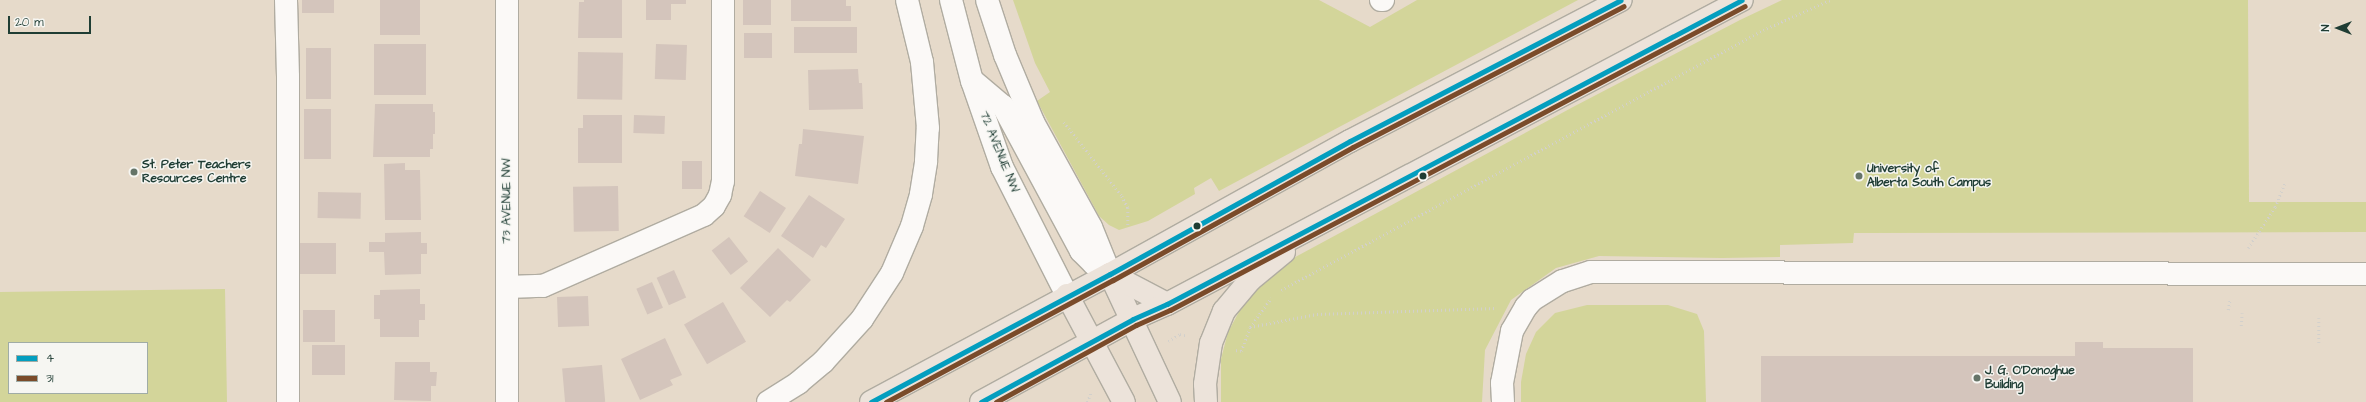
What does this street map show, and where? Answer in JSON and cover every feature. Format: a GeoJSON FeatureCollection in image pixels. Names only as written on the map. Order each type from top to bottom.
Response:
{"type":"FeatureCollection","features":[{"type":"Feature","properties":{"kind":"main road"},"geometry":{"type":"LineString","coordinates":[[871,402],[1066,296],[1110,274],[1350,141],[1621,0]]}},
{"type":"Feature","properties":{"kind":"main road"},"geometry":{"type":"LineString","coordinates":[[981,402],[1092,343],[1133,319],[1167,304],[1742,0]]}},
{"type":"Feature","properties":{"kind":"main road"},"geometry":{"type":"LineString","coordinates":[[1206,402],[1205,384],[1211,343],[1224,312],[1250,280],[1319,223]]}},
{"type":"Feature","properties":{"kind":"main road"},"geometry":{"type":"LineString","coordinates":[[1110,274],[1167,304]]}},
{"type":"Feature","properties":{"kind":"main road"},"geometry":{"type":"LineString","coordinates":[[1110,274],[1133,319],[1170,402]]}},
{"type":"Feature","properties":{"kind":"main road"},"geometry":{"type":"LineString","coordinates":[[1066,296],[1124,402]]}},
{"type":"Feature","properties":{"kind":"street"},"geometry":{"type":"LineString","coordinates":[[286,0],[288,77],[288,402]]}},
{"type":"Feature","properties":{"kind":"street","name":"73 AVENUE NW"},"geometry":{"type":"LineString","coordinates":[[507,0],[507,402]]}},
{"type":"Feature","properties":{"kind":"street"},"geometry":{"type":"LineString","coordinates":[[507,287],[543,286],[704,215],[714,206],[720,195],[724,181],[724,0]]}},
{"type":"Feature","properties":{"kind":"street"},"geometry":{"type":"LineString","coordinates":[[768,402],[798,383],[823,362],[858,325],[879,296],[903,250],[912,226],[921,194],[926,161],[927,95],[922,62],[907,0]]}},
{"type":"Feature","properties":{"kind":"street","name":"72 AVENUE NW"},"geometry":{"type":"LineString","coordinates":[[951,0],[972,81],[1002,166],[1066,296]]}},
{"type":"Feature","properties":{"kind":"street"},"geometry":{"type":"LineString","coordinates":[[987,0],[1005,55],[1033,122],[1092,227],[1110,274]]}},
{"type":"Feature","properties":{"kind":"street"},"geometry":{"type":"LineString","coordinates":[[972,81],[1003,106],[1081,251],[1094,264],[1110,274]]}},
{"type":"Feature","properties":{"kind":"street"},"geometry":{"type":"LineString","coordinates":[[1502,402],[1502,383],[1512,331],[1526,307],[1532,300],[1562,281],[1591,272],[2366,274]]}},
{"type":"Feature","properties":{"kind":"path"},"geometry":{"type":"LineString","coordinates":[[1230,348],[1241,351],[1250,327],[1275,293],[1756,34],[1830,0]]}},
{"type":"Feature","properties":{"kind":"path"},"geometry":{"type":"LineString","coordinates":[[1064,121],[1122,196],[1128,208],[1128,226]]}},
{"type":"Feature","properties":{"kind":"path"},"geometry":{"type":"LineString","coordinates":[[2228,310],[2236,274],[2242,257],[2275,207],[2285,182]]}},
{"type":"Feature","properties":{"kind":"path"},"geometry":{"type":"LineString","coordinates":[[1250,327],[1317,314],[1499,308]]}},
{"type":"Feature","properties":{"kind":"path"},"geometry":{"type":"LineString","coordinates":[[2241,326],[2242,313]]}},
{"type":"Feature","properties":{"kind":"path"},"geometry":{"type":"LineString","coordinates":[[2319,318],[2319,344]]}},
{"type":"Feature","properties":{"kind":"path"},"geometry":{"type":"LineString","coordinates":[[1163,344],[1180,334],[1192,338]]}},
{"type":"Feature","properties":{"kind":"green space"},"geometry":{"type":"Polygon","coordinates":[[[1013,0],[1319,0],[1370,27],[1417,0],[1578,0],[1219,191],[1211,178],[1194,188],[1195,194],[1148,221],[1119,230],[1109,225],[1099,216],[1037,101],[1050,92],[1035,63],[1013,0]]]}},
{"type":"Feature","properties":{"kind":"green space"},"geometry":{"type":"Polygon","coordinates":[[[1782,0],[2248,0],[2249,202],[2366,202],[2366,232],[1854,233],[1853,243],[1780,245],[1780,257],[1722,258],[1599,256],[1556,268],[1511,300],[1485,350],[1482,402],[1221,402],[1221,359],[1228,332],[1245,301],[1275,268],[1573,107],[1740,20],[1782,0]]]}},
{"type":"Feature","properties":{"kind":"green space"},"geometry":{"type":"Polygon","coordinates":[[[225,289],[227,402],[0,402],[0,292],[225,289]]]}},
{"type":"Feature","properties":{"kind":"green space"},"geometry":{"type":"Polygon","coordinates":[[[1587,305],[1668,305],[1697,314],[1704,331],[1706,402],[1521,402],[1521,382],[1526,354],[1536,332],[1555,313],[1587,305]]]}},
{"type":"Feature","properties":{"kind":"building"},"geometry":{"type":"Polygon","coordinates":[[[302,0],[334,0],[334,13],[302,13],[302,0]]]}},
{"type":"Feature","properties":{"kind":"building"},"geometry":{"type":"Polygon","coordinates":[[[380,0],[420,0],[420,35],[380,35],[380,0]]]}},
{"type":"Feature","properties":{"kind":"building"},"geometry":{"type":"Polygon","coordinates":[[[584,0],[622,0],[622,38],[578,38],[579,2],[584,2],[584,0]]]}},
{"type":"Feature","properties":{"kind":"building"},"geometry":{"type":"Polygon","coordinates":[[[646,0],[686,0],[686,4],[671,4],[671,20],[646,20],[646,0]]]}},
{"type":"Feature","properties":{"kind":"building"},"geometry":{"type":"Polygon","coordinates":[[[743,0],[771,0],[771,25],[743,25],[743,0]]]}},
{"type":"Feature","properties":{"kind":"building"},"geometry":{"type":"Polygon","coordinates":[[[791,0],[846,0],[846,6],[851,6],[851,21],[791,21],[791,0]]]}},
{"type":"Feature","properties":{"kind":"building"},"geometry":{"type":"Polygon","coordinates":[[[794,27],[857,27],[857,53],[794,53],[794,27]]]}},
{"type":"Feature","properties":{"kind":"building"},"geometry":{"type":"Polygon","coordinates":[[[744,33],[772,33],[772,58],[744,58],[744,33]]]}},
{"type":"Feature","properties":{"kind":"building"},"geometry":{"type":"Polygon","coordinates":[[[374,44],[426,44],[426,95],[374,95],[374,44]]]}},
{"type":"Feature","properties":{"kind":"building"},"geometry":{"type":"Polygon","coordinates":[[[656,44],[687,45],[686,80],[655,79],[656,44]]]}},
{"type":"Feature","properties":{"kind":"building"},"geometry":{"type":"Polygon","coordinates":[[[306,48],[331,48],[331,99],[306,99],[306,48]]]}},
{"type":"Feature","properties":{"kind":"building"},"geometry":{"type":"Polygon","coordinates":[[[578,52],[623,53],[622,100],[577,99],[578,52]]]}},
{"type":"Feature","properties":{"kind":"building"},"geometry":{"type":"Polygon","coordinates":[[[858,69],[859,83],[862,83],[863,109],[809,110],[808,70],[858,69]]]}},
{"type":"Feature","properties":{"kind":"building"},"geometry":{"type":"Polygon","coordinates":[[[375,104],[433,104],[433,112],[435,112],[435,134],[433,134],[433,149],[430,149],[430,157],[373,157],[375,104]]]}},
{"type":"Feature","properties":{"kind":"building"},"geometry":{"type":"Polygon","coordinates":[[[304,109],[331,109],[331,159],[304,159],[304,109]]]}},
{"type":"Feature","properties":{"kind":"building"},"geometry":{"type":"Polygon","coordinates":[[[583,115],[622,115],[622,163],[578,163],[578,128],[583,128],[583,115]]]}},
{"type":"Feature","properties":{"kind":"building"},"geometry":{"type":"Polygon","coordinates":[[[634,115],[665,116],[664,134],[633,133],[634,115]]]}},
{"type":"Feature","properties":{"kind":"building"},"geometry":{"type":"Polygon","coordinates":[[[803,129],[864,136],[858,184],[795,176],[799,144],[802,144],[803,129]]]}},
{"type":"Feature","properties":{"kind":"building"},"geometry":{"type":"Polygon","coordinates":[[[682,161],[702,161],[702,189],[682,189],[682,161]]]}},
{"type":"Feature","properties":{"kind":"building"},"geometry":{"type":"Polygon","coordinates":[[[405,163],[405,170],[420,170],[421,220],[385,220],[384,164],[405,163]]]}},
{"type":"Feature","properties":{"kind":"building"},"geometry":{"type":"Polygon","coordinates":[[[618,186],[619,231],[574,232],[573,187],[618,186]]]}},
{"type":"Feature","properties":{"kind":"building"},"geometry":{"type":"Polygon","coordinates":[[[760,191],[786,208],[770,233],[744,216],[760,191]]]}},
{"type":"Feature","properties":{"kind":"building"},"geometry":{"type":"Polygon","coordinates":[[[318,192],[361,193],[361,219],[318,218],[318,192]]]}},
{"type":"Feature","properties":{"kind":"building"},"geometry":{"type":"Polygon","coordinates":[[[809,195],[845,219],[826,248],[821,245],[813,258],[781,236],[809,195]]]}},
{"type":"Feature","properties":{"kind":"building"},"geometry":{"type":"Polygon","coordinates":[[[421,232],[421,243],[427,243],[427,254],[421,254],[421,274],[385,275],[384,252],[369,252],[369,242],[385,242],[385,233],[421,232]]]}},
{"type":"Feature","properties":{"kind":"building"},"geometry":{"type":"Polygon","coordinates":[[[729,237],[748,261],[731,275],[712,251],[729,237]]]}},
{"type":"Feature","properties":{"kind":"building"},"geometry":{"type":"Polygon","coordinates":[[[299,243],[336,243],[336,274],[299,274],[299,243]]]}},
{"type":"Feature","properties":{"kind":"building"},"geometry":{"type":"Polygon","coordinates":[[[778,248],[811,280],[790,302],[787,300],[770,317],[740,288],[778,248]]]}},
{"type":"Feature","properties":{"kind":"building"},"geometry":{"type":"Polygon","coordinates":[[[674,270],[686,297],[669,305],[657,278],[674,270]]]}},
{"type":"Feature","properties":{"kind":"building"},"geometry":{"type":"Polygon","coordinates":[[[652,282],[663,308],[647,314],[636,289],[652,282]]]}},
{"type":"Feature","properties":{"kind":"building"},"geometry":{"type":"Polygon","coordinates":[[[420,289],[420,304],[425,304],[425,320],[419,320],[419,337],[380,337],[380,319],[374,319],[374,295],[380,295],[380,290],[420,289]]]}},
{"type":"Feature","properties":{"kind":"building"},"geometry":{"type":"Polygon","coordinates":[[[588,296],[589,326],[558,327],[557,297],[588,296]]]}},
{"type":"Feature","properties":{"kind":"building"},"geometry":{"type":"Polygon","coordinates":[[[723,302],[746,342],[707,364],[684,324],[723,302]]]}},
{"type":"Feature","properties":{"kind":"building"},"geometry":{"type":"Polygon","coordinates":[[[303,310],[335,310],[335,342],[303,342],[303,310]]]}},
{"type":"Feature","properties":{"kind":"building"},"geometry":{"type":"Polygon","coordinates":[[[665,338],[682,375],[670,380],[673,385],[640,400],[621,359],[665,338]]]}},
{"type":"Feature","properties":{"kind":"building","name":"J. G. O'Donoghue Building"},"geometry":{"type":"Polygon","coordinates":[[[2075,342],[2103,342],[2103,348],[2193,348],[2193,402],[1761,402],[1761,356],[2075,356],[2075,342]]]}},
{"type":"Feature","properties":{"kind":"building"},"geometry":{"type":"Polygon","coordinates":[[[312,345],[345,345],[345,375],[312,375],[312,345]]]}},
{"type":"Feature","properties":{"kind":"building"},"geometry":{"type":"Polygon","coordinates":[[[395,362],[430,362],[430,372],[437,372],[436,386],[431,386],[431,401],[394,400],[395,362]]]}},
{"type":"Feature","properties":{"kind":"building"},"geometry":{"type":"Polygon","coordinates":[[[602,365],[605,402],[565,402],[562,368],[602,365]]]}},
{"type":"Feature","properties":{"kind":"transit line","name":"4"},"geometry":{"type":"LineString","coordinates":[[871,402],[1110,274],[1350,141],[1621,0]]}},
{"type":"Feature","properties":{"kind":"transit line","name":"4"},"geometry":{"type":"LineString","coordinates":[[981,402],[1133,319],[1167,304],[1742,0]]}},
{"type":"Feature","properties":{"kind":"transit line","name":"31"},"geometry":{"type":"LineString","coordinates":[[886,402],[1113,280],[1353,147],[1624,6]]}},
{"type":"Feature","properties":{"kind":"transit line","name":"31"},"geometry":{"type":"LineString","coordinates":[[996,402],[1136,325],[1170,310],[1745,6]]}},
{"type":"Feature","properties":{"kind":"place","name":"St. Peter Teachers Resources Centre"},"geometry":{"type":"Point","coordinates":[134,172]}},
{"type":"Feature","properties":{"kind":"place","name":"University of Alberta South Campus"},"geometry":{"type":"Point","coordinates":[1859,176]}},
{"type":"Feature","properties":{"kind":"place","name":"J. G. O'Donoghue Building"},"geometry":{"type":"Point","coordinates":[1977,378]}}]}
